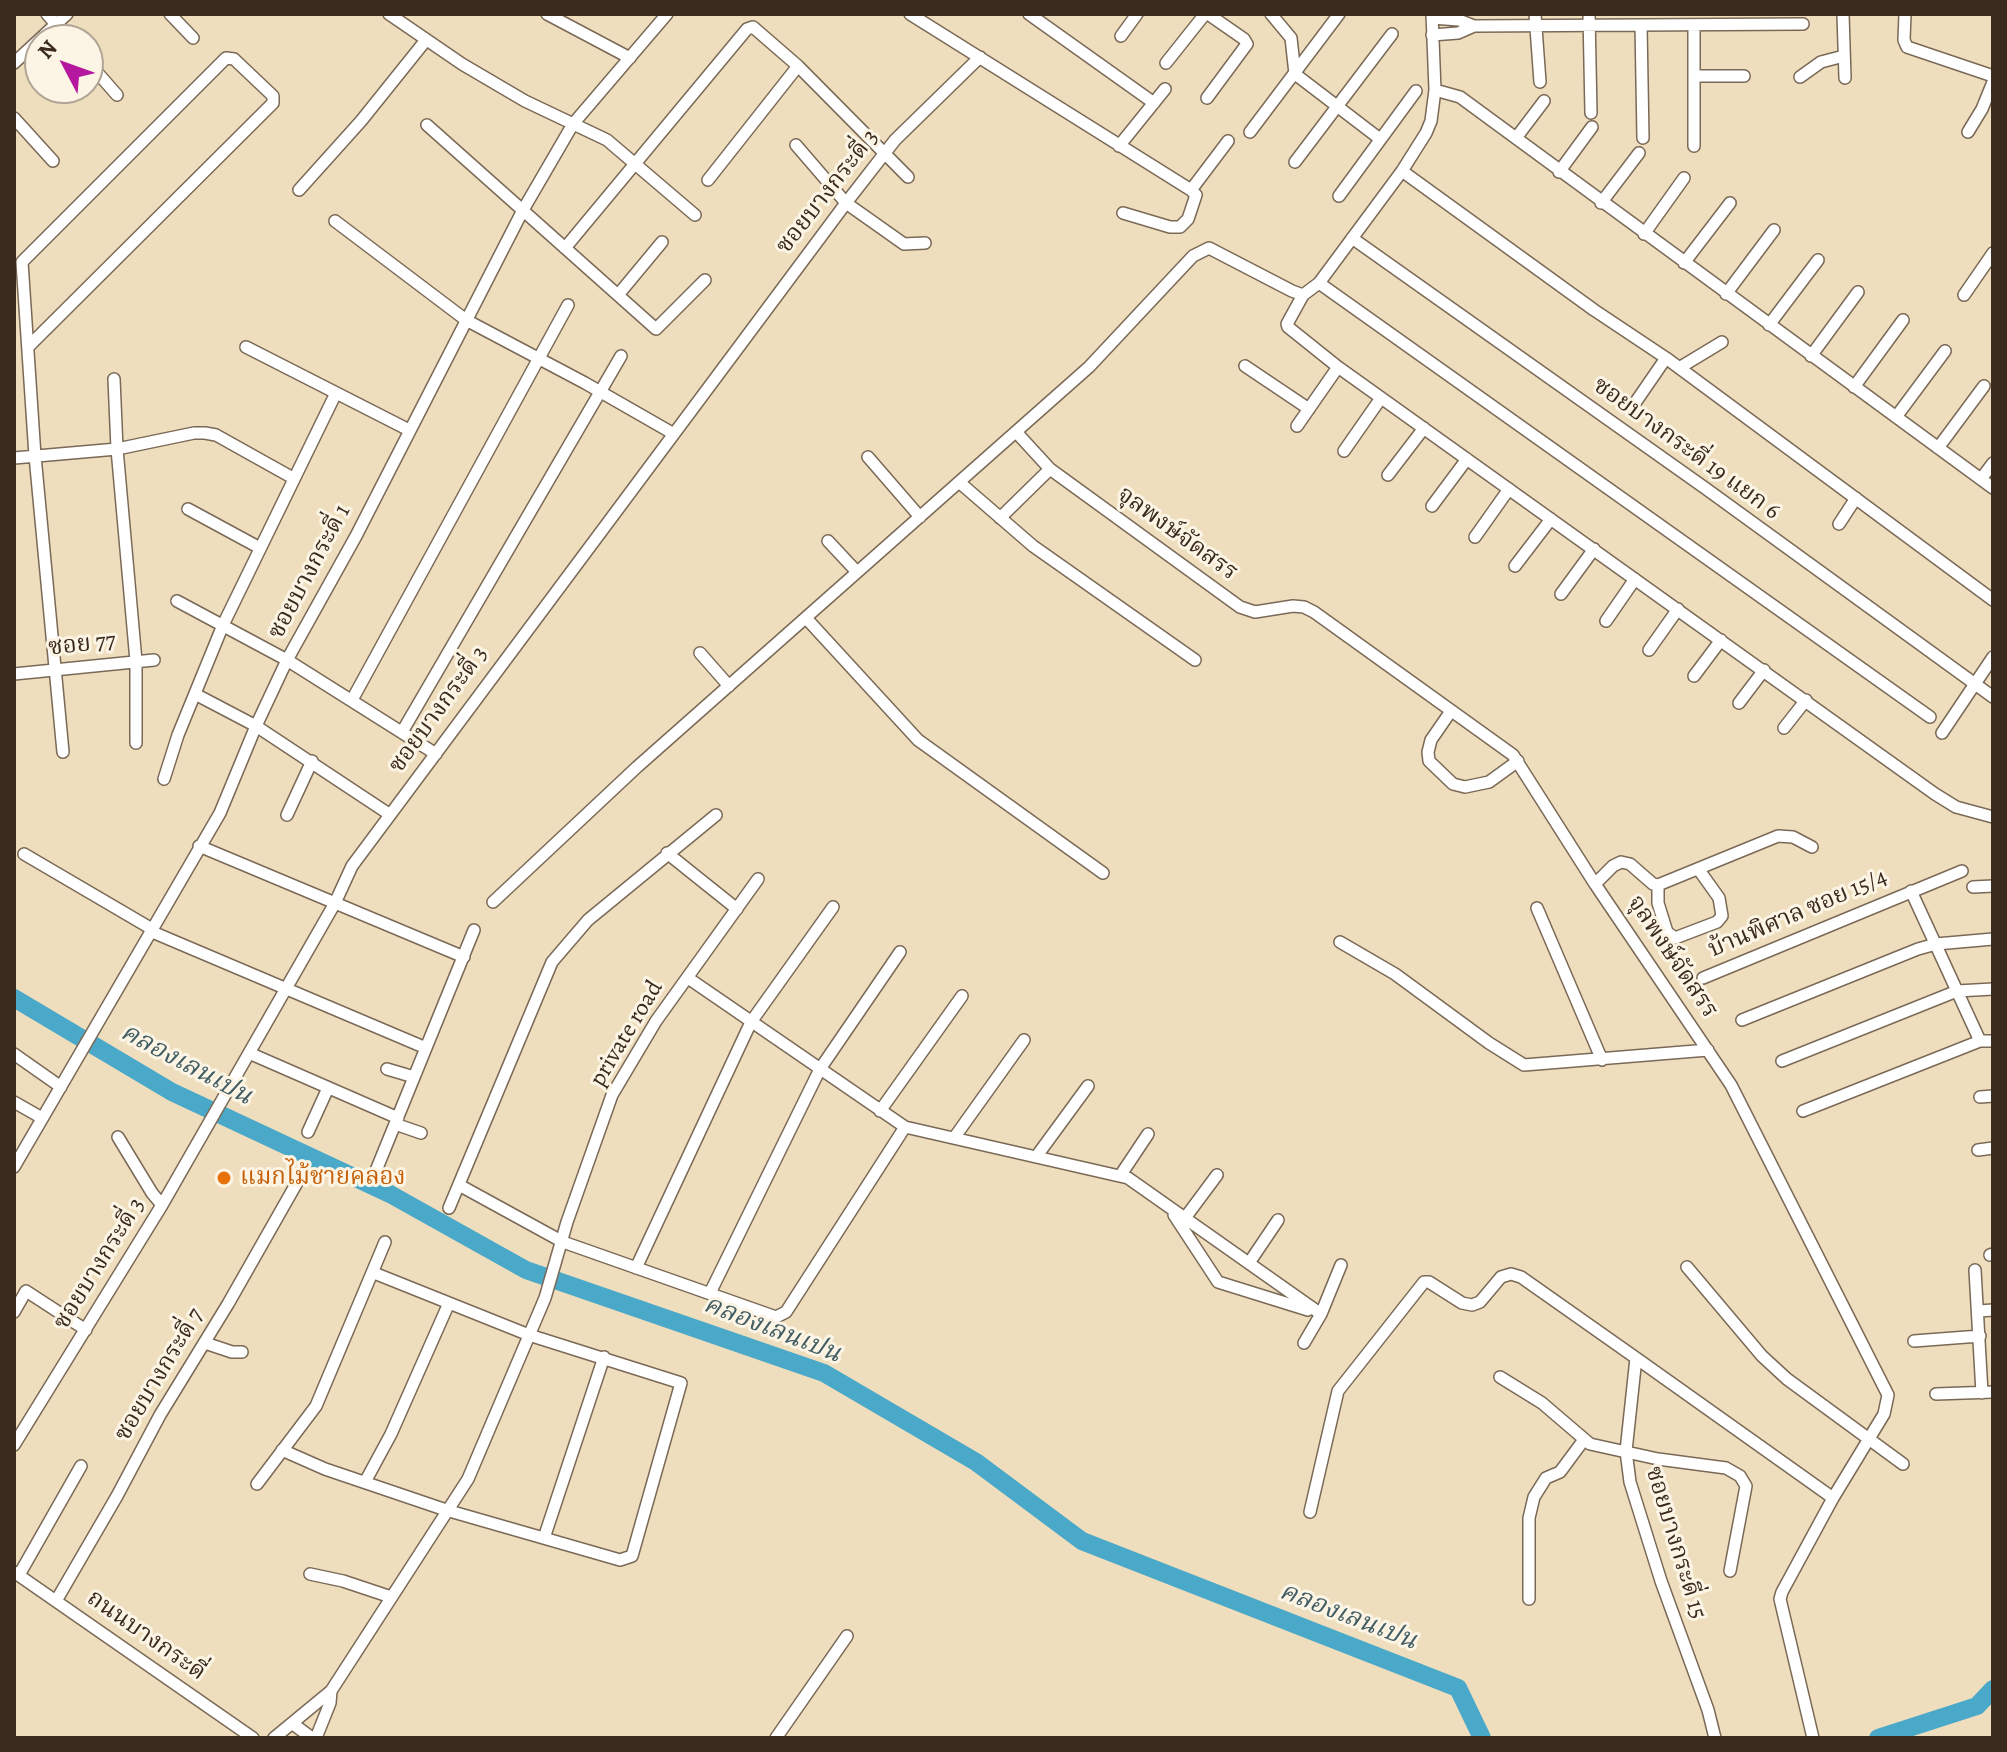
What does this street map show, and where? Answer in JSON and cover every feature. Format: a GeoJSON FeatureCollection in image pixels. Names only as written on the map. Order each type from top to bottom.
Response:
{"type":"FeatureCollection","features":[{"type":"Feature","properties":{"kind":"street"},"geometry":{"type":"LineString","coordinates":[[170,14],[193,38]]}},
{"type":"Feature","properties":{"kind":"street"},"geometry":{"type":"LineString","coordinates":[[389,14],[462,64],[525,101],[607,140],[695,215]]}},
{"type":"Feature","properties":{"kind":"street"},"geometry":{"type":"LineString","coordinates":[[547,14],[630,58]]}},
{"type":"Feature","properties":{"kind":"street","name":"ซอยบางกระดี่ 1"},"geometry":{"type":"LineString","coordinates":[[14,1167],[220,813],[287,660],[356,536],[523,210],[573,124],[667,14]]}},
{"type":"Feature","properties":{"kind":"street"},"geometry":{"type":"LineString","coordinates":[[910,14],[1196,195],[1188,219],[1180,227],[1123,213]]}},
{"type":"Feature","properties":{"kind":"street"},"geometry":{"type":"LineString","coordinates":[[1029,14],[1154,103]]}},
{"type":"Feature","properties":{"kind":"street"},"geometry":{"type":"LineString","coordinates":[[1121,36],[1137,14]]}},
{"type":"Feature","properties":{"kind":"street"},"geometry":{"type":"LineString","coordinates":[[1166,63],[1207,14],[1244,39],[1247,44],[1207,98]]}},
{"type":"Feature","properties":{"kind":"street"},"geometry":{"type":"LineString","coordinates":[[1271,14],[1291,38],[1295,74],[1380,139]]}},
{"type":"Feature","properties":{"kind":"street"},"geometry":{"type":"LineString","coordinates":[[1250,132],[1339,14]]}},
{"type":"Feature","properties":{"kind":"street"},"geometry":{"type":"LineString","coordinates":[[1843,14],[1845,78]]}},
{"type":"Feature","properties":{"kind":"street"},"geometry":{"type":"LineString","coordinates":[[1905,14],[1904,40],[1907,47],[1993,76]]}},
{"type":"Feature","properties":{"kind":"street"},"geometry":{"type":"LineString","coordinates":[[1803,24],[1783,19],[1731,19],[1694,25],[1641,25],[1589,20],[1481,22],[1432,16],[1435,90],[1431,121],[1402,171],[1319,283],[1303,295],[1287,324],[1338,367],[1948,803],[1993,817]]}},
{"type":"Feature","properties":{"kind":"street"},"geometry":{"type":"LineString","coordinates":[[1535,20],[1540,82]]}},
{"type":"Feature","properties":{"kind":"street"},"geometry":{"type":"LineString","coordinates":[[1589,20],[1591,113]]}},
{"type":"Feature","properties":{"kind":"street"},"geometry":{"type":"LineString","coordinates":[[1432,35],[1458,33],[1481,22]]}},
{"type":"Feature","properties":{"kind":"street"},"geometry":{"type":"LineString","coordinates":[[1641,25],[1643,138]]}},
{"type":"Feature","properties":{"kind":"street"},"geometry":{"type":"LineString","coordinates":[[1694,25],[1694,146]]}},
{"type":"Feature","properties":{"kind":"street"},"geometry":{"type":"LineString","coordinates":[[565,248],[747,29],[753,27],[798,66],[908,177]]}},
{"type":"Feature","properties":{"kind":"street"},"geometry":{"type":"LineString","coordinates":[[1295,162],[1392,34]]}},
{"type":"Feature","properties":{"kind":"street"},"geometry":{"type":"LineString","coordinates":[[299,190],[361,121],[426,40]]}},
{"type":"Feature","properties":{"kind":"street"},"geometry":{"type":"LineString","coordinates":[[1800,77],[1821,62],[1844,56]]}},
{"type":"Feature","properties":{"kind":"street","name":"ซอยบางกระดี่ 3"},"geometry":{"type":"LineString","coordinates":[[14,1445],[162,1205],[335,903],[352,866],[885,152],[980,57]]}},
{"type":"Feature","properties":{"kind":"street"},"geometry":{"type":"LineString","coordinates":[[29,346],[273,103],[273,96],[234,59],[226,58],[25,257],[21,268],[19,304],[29,346],[35,456],[63,752]]}},
{"type":"Feature","properties":{"kind":"street"},"geometry":{"type":"LineString","coordinates":[[708,180],[798,66]]}},
{"type":"Feature","properties":{"kind":"street"},"geometry":{"type":"LineString","coordinates":[[1694,76],[1744,76]]}},
{"type":"Feature","properties":{"kind":"street"},"geometry":{"type":"LineString","coordinates":[[104,80],[117,95]]}},
{"type":"Feature","properties":{"kind":"street"},"geometry":{"type":"LineString","coordinates":[[1968,132],[1993,82]]}},
{"type":"Feature","properties":{"kind":"street"},"geometry":{"type":"LineString","coordinates":[[1119,146],[1165,89]]}},
{"type":"Feature","properties":{"kind":"street"},"geometry":{"type":"LineString","coordinates":[[1435,90],[1460,97],[1993,488]]}},
{"type":"Feature","properties":{"kind":"street"},"geometry":{"type":"LineString","coordinates":[[1339,196],[1416,91]]}},
{"type":"Feature","properties":{"kind":"street"},"geometry":{"type":"LineString","coordinates":[[1516,138],[1544,101]]}},
{"type":"Feature","properties":{"kind":"street"},"geometry":{"type":"LineString","coordinates":[[14,118],[53,161]]}},
{"type":"Feature","properties":{"kind":"street"},"geometry":{"type":"LineString","coordinates":[[427,125],[656,329],[705,280]]}},
{"type":"Feature","properties":{"kind":"street"},"geometry":{"type":"LineString","coordinates":[[1559,172],[1592,127]]}},
{"type":"Feature","properties":{"kind":"street"},"geometry":{"type":"LineString","coordinates":[[1191,190],[1228,141]]}},
{"type":"Feature","properties":{"kind":"street"},"geometry":{"type":"LineString","coordinates":[[796,145],[846,203],[904,244],[925,243]]}},
{"type":"Feature","properties":{"kind":"street"},"geometry":{"type":"LineString","coordinates":[[1601,203],[1639,153]]}},
{"type":"Feature","properties":{"kind":"street"},"geometry":{"type":"LineString","coordinates":[[1402,171],[1594,310],[1666,358],[1993,600]]}},
{"type":"Feature","properties":{"kind":"street"},"geometry":{"type":"LineString","coordinates":[[1644,234],[1684,178]]}},
{"type":"Feature","properties":{"kind":"street"},"geometry":{"type":"LineString","coordinates":[[1684,263],[1730,203]]}},
{"type":"Feature","properties":{"kind":"street"},"geometry":{"type":"LineString","coordinates":[[335,221],[466,320],[674,434]]}},
{"type":"Feature","properties":{"kind":"street"},"geometry":{"type":"LineString","coordinates":[[1726,294],[1774,230]]}},
{"type":"Feature","properties":{"kind":"street","name":"ซอยบางกระดี่ 19 แยก 6"},"geometry":{"type":"LineString","coordinates":[[1352,238],[1993,697]]}},
{"type":"Feature","properties":{"kind":"street"},"geometry":{"type":"LineString","coordinates":[[618,295],[662,242]]}},
{"type":"Feature","properties":{"kind":"street"},"geometry":{"type":"LineString","coordinates":[[493,902],[637,767],[1089,367],[1200,252],[1209,248],[1217,251],[1303,295]]}},
{"type":"Feature","properties":{"kind":"street"},"geometry":{"type":"LineString","coordinates":[[1964,295],[1993,253]]}},
{"type":"Feature","properties":{"kind":"street"},"geometry":{"type":"LineString","coordinates":[[1769,325],[1818,260]]}},
{"type":"Feature","properties":{"kind":"street"},"geometry":{"type":"LineString","coordinates":[[1319,283],[1930,717]]}},
{"type":"Feature","properties":{"kind":"street"},"geometry":{"type":"LineString","coordinates":[[1811,356],[1858,292]]}},
{"type":"Feature","properties":{"kind":"street"},"geometry":{"type":"LineString","coordinates":[[352,700],[568,305]]}},
{"type":"Feature","properties":{"kind":"street"},"geometry":{"type":"LineString","coordinates":[[1854,387],[1903,320]]}},
{"type":"Feature","properties":{"kind":"street"},"geometry":{"type":"LineString","coordinates":[[1679,368],[1722,342]]}},
{"type":"Feature","properties":{"kind":"street"},"geometry":{"type":"LineString","coordinates":[[246,347],[409,430]]}},
{"type":"Feature","properties":{"kind":"street"},"geometry":{"type":"LineString","coordinates":[[1896,417],[1945,351]]}},
{"type":"Feature","properties":{"kind":"street"},"geometry":{"type":"LineString","coordinates":[[402,732],[621,356]]}},
{"type":"Feature","properties":{"kind":"street"},"geometry":{"type":"LineString","coordinates":[[1635,403],[1666,358]]}},
{"type":"Feature","properties":{"kind":"street"},"geometry":{"type":"LineString","coordinates":[[1245,366],[1309,409]]}},
{"type":"Feature","properties":{"kind":"street"},"geometry":{"type":"LineString","coordinates":[[1297,426],[1338,367]]}},
{"type":"Feature","properties":{"kind":"street"},"geometry":{"type":"LineString","coordinates":[[114,379],[117,449],[136,661],[136,743]]}},
{"type":"Feature","properties":{"kind":"street"},"geometry":{"type":"LineString","coordinates":[[1938,448],[1984,386]]}},
{"type":"Feature","properties":{"kind":"street"},"geometry":{"type":"LineString","coordinates":[[164,779],[178,735],[223,625],[336,393]]}},
{"type":"Feature","properties":{"kind":"street"},"geometry":{"type":"LineString","coordinates":[[1344,451],[1381,398]]}},
{"type":"Feature","properties":{"kind":"street"},"geometry":{"type":"LineString","coordinates":[[1388,475],[1424,428]]}},
{"type":"Feature","properties":{"kind":"street"},"geometry":{"type":"LineString","coordinates":[[14,458],[117,449],[194,433],[216,435],[293,478]]}},
{"type":"Feature","properties":{"kind":"street","name":"จุลพงษ์จัดสรร"},"geometry":{"type":"LineString","coordinates":[[1017,433],[1050,469],[1240,607],[1255,612],[1304,607],[1513,755],[1595,884],[1731,1085],[1888,1395],[1888,1407],[1833,1498],[1780,1599],[1813,1738]]}},
{"type":"Feature","properties":{"kind":"street"},"geometry":{"type":"LineString","coordinates":[[868,457],[920,517]]}},
{"type":"Feature","properties":{"kind":"street"},"geometry":{"type":"LineString","coordinates":[[1432,506],[1467,459]]}},
{"type":"Feature","properties":{"kind":"street"},"geometry":{"type":"LineString","coordinates":[[1981,479],[1993,463]]}},
{"type":"Feature","properties":{"kind":"street"},"geometry":{"type":"LineString","coordinates":[[1000,518],[1050,469]]}},
{"type":"Feature","properties":{"kind":"street"},"geometry":{"type":"LineString","coordinates":[[959,482],[1033,546],[1195,660]]}},
{"type":"Feature","properties":{"kind":"street"},"geometry":{"type":"LineString","coordinates":[[1475,537],[1509,489]]}},
{"type":"Feature","properties":{"kind":"street"},"geometry":{"type":"LineString","coordinates":[[1839,524],[1856,498]]}},
{"type":"Feature","properties":{"kind":"street"},"geometry":{"type":"LineString","coordinates":[[188,509],[260,548]]}},
{"type":"Feature","properties":{"kind":"street"},"geometry":{"type":"LineString","coordinates":[[1515,566],[1551,519]]}},
{"type":"Feature","properties":{"kind":"street"},"geometry":{"type":"LineString","coordinates":[[828,541],[857,572]]}},
{"type":"Feature","properties":{"kind":"street"},"geometry":{"type":"LineString","coordinates":[[1561,594],[1594,549]]}},
{"type":"Feature","properties":{"kind":"street"},"geometry":{"type":"LineString","coordinates":[[1606,621],[1635,579]]}},
{"type":"Feature","properties":{"kind":"street"},"geometry":{"type":"LineString","coordinates":[[177,601],[287,660],[436,754]]}},
{"type":"Feature","properties":{"kind":"street"},"geometry":{"type":"LineString","coordinates":[[1649,650],[1678,609]]}},
{"type":"Feature","properties":{"kind":"street"},"geometry":{"type":"LineString","coordinates":[[806,618],[918,740],[1103,873]]}},
{"type":"Feature","properties":{"kind":"street"},"geometry":{"type":"LineString","coordinates":[[1694,676],[1721,640]]}},
{"type":"Feature","properties":{"kind":"street"},"geometry":{"type":"LineString","coordinates":[[700,653],[729,686]]}},
{"type":"Feature","properties":{"kind":"street"},"geometry":{"type":"LineString","coordinates":[[1942,733],[1993,657]]}},
{"type":"Feature","properties":{"kind":"street","name":"ซอย 77"},"geometry":{"type":"LineString","coordinates":[[14,674],[154,660]]}},
{"type":"Feature","properties":{"kind":"street"},"geometry":{"type":"LineString","coordinates":[[1739,703],[1764,670]]}},
{"type":"Feature","properties":{"kind":"street"},"geometry":{"type":"LineString","coordinates":[[195,694],[256,726],[389,814]]}},
{"type":"Feature","properties":{"kind":"street"},"geometry":{"type":"LineString","coordinates":[[1784,728],[1806,700]]}},
{"type":"Feature","properties":{"kind":"street"},"geometry":{"type":"LineString","coordinates":[[1451,711],[1431,740],[1428,752],[1429,761],[1453,784],[1465,787],[1489,782],[1518,761]]}},
{"type":"Feature","properties":{"kind":"street"},"geometry":{"type":"LineString","coordinates":[[287,815],[312,761]]}},
{"type":"Feature","properties":{"kind":"street"},"geometry":{"type":"LineString","coordinates":[[449,1208],[552,962],[588,920],[716,815]]}},
{"type":"Feature","properties":{"kind":"street"},"geometry":{"type":"LineString","coordinates":[[1595,884],[1621,862],[1630,864],[1658,885],[1778,836],[1793,837],[1812,847]]}},
{"type":"Feature","properties":{"kind":"street"},"geometry":{"type":"LineString","coordinates":[[199,846],[464,957]]}},
{"type":"Feature","properties":{"kind":"street"},"geometry":{"type":"LineString","coordinates":[[667,853],[737,909]]}},
{"type":"Feature","properties":{"kind":"street"},"geometry":{"type":"LineString","coordinates":[[24,854],[151,930],[426,1048]]}},
{"type":"Feature","properties":{"kind":"street"},"geometry":{"type":"LineString","coordinates":[[1658,885],[1658,903],[1667,932],[1675,938],[1717,922],[1722,916],[1719,898],[1699,870]]}},
{"type":"Feature","properties":{"kind":"street","name":"บ้านพิศาล ซอย 15/4"},"geometry":{"type":"LineString","coordinates":[[1703,978],[1962,871]]}},
{"type":"Feature","properties":{"kind":"street","name":"private road"},"geometry":{"type":"LineString","coordinates":[[529,1335],[545,1298],[567,1222],[612,1095],[632,1059],[758,879]]}},
{"type":"Feature","properties":{"kind":"street"},"geometry":{"type":"LineString","coordinates":[[1973,887],[1993,886]]}},
{"type":"Feature","properties":{"kind":"street"},"geometry":{"type":"LineString","coordinates":[[1911,891],[1980,1041]]}},
{"type":"Feature","properties":{"kind":"street"},"geometry":{"type":"LineString","coordinates":[[636,1268],[751,1022],[833,907]]}},
{"type":"Feature","properties":{"kind":"street"},"geometry":{"type":"LineString","coordinates":[[1537,908],[1602,1060]]}},
{"type":"Feature","properties":{"kind":"street"},"geometry":{"type":"LineString","coordinates":[[373,1178],[474,930]]}},
{"type":"Feature","properties":{"kind":"street"},"geometry":{"type":"LineString","coordinates":[[1742,1020],[1918,949],[1936,944],[1993,939]]}},
{"type":"Feature","properties":{"kind":"street"},"geometry":{"type":"LineString","coordinates":[[1340,942],[1395,974],[1520,1063],[1529,1066],[1708,1050]]}},
{"type":"Feature","properties":{"kind":"street"},"geometry":{"type":"LineString","coordinates":[[710,1293],[820,1069],[900,952]]}},
{"type":"Feature","properties":{"kind":"street"},"geometry":{"type":"LineString","coordinates":[[688,978],[905,1127],[1128,1178],[1316,1310]]}},
{"type":"Feature","properties":{"kind":"street"},"geometry":{"type":"LineString","coordinates":[[1782,1061],[1957,991],[1993,989]]}},
{"type":"Feature","properties":{"kind":"street"},"geometry":{"type":"LineString","coordinates":[[880,1111],[962,996]]}},
{"type":"Feature","properties":{"kind":"street"},"geometry":{"type":"LineString","coordinates":[[954,1138],[1024,1040]]}},
{"type":"Feature","properties":{"kind":"street"},"geometry":{"type":"LineString","coordinates":[[1803,1111],[1980,1041],[1993,1041]]}},
{"type":"Feature","properties":{"kind":"street"},"geometry":{"type":"LineString","coordinates":[[249,1053],[421,1133]]}},
{"type":"Feature","properties":{"kind":"street"},"geometry":{"type":"LineString","coordinates":[[14,1054],[61,1087]]}},
{"type":"Feature","properties":{"kind":"street"},"geometry":{"type":"LineString","coordinates":[[387,1069],[414,1077]]}},
{"type":"Feature","properties":{"kind":"street"},"geometry":{"type":"LineString","coordinates":[[1036,1157],[1088,1086]]}},
{"type":"Feature","properties":{"kind":"street"},"geometry":{"type":"LineString","coordinates":[[308,1132],[328,1088]]}},
{"type":"Feature","properties":{"kind":"street"},"geometry":{"type":"LineString","coordinates":[[1980,1097],[1993,1096]]}},
{"type":"Feature","properties":{"kind":"street"},"geometry":{"type":"LineString","coordinates":[[14,1102],[42,1118]]}},
{"type":"Feature","properties":{"kind":"street"},"geometry":{"type":"LineString","coordinates":[[459,1185],[563,1242],[776,1317],[782,1316],[905,1127]]}},
{"type":"Feature","properties":{"kind":"street"},"geometry":{"type":"LineString","coordinates":[[1120,1176],[1148,1134]]}},
{"type":"Feature","properties":{"kind":"street"},"geometry":{"type":"LineString","coordinates":[[118,1137],[162,1205]]}},
{"type":"Feature","properties":{"kind":"street"},"geometry":{"type":"LineString","coordinates":[[1978,1150],[1993,1148]]}},
{"type":"Feature","properties":{"kind":"street","name":"ซอยบางกระดี่ 7"},"geometry":{"type":"LineString","coordinates":[[56,1601],[160,1415],[303,1172]]}},
{"type":"Feature","properties":{"kind":"street"},"geometry":{"type":"LineString","coordinates":[[1185,1218],[1217,1175]]}},
{"type":"Feature","properties":{"kind":"street"},"geometry":{"type":"LineString","coordinates":[[1169,1207],[1218,1282],[1316,1310]]}},
{"type":"Feature","properties":{"kind":"street"},"geometry":{"type":"LineString","coordinates":[[1249,1263],[1278,1220]]}},
{"type":"Feature","properties":{"kind":"street"},"geometry":{"type":"LineString","coordinates":[[257,1484],[316,1406],[385,1242]]}},
{"type":"Feature","properties":{"kind":"street"},"geometry":{"type":"LineString","coordinates":[[1687,1267],[1762,1356],[1787,1379],[1903,1464]]}},
{"type":"Feature","properties":{"kind":"street"},"geometry":{"type":"LineString","coordinates":[[1936,1394],[1988,1393],[1975,1270]]}},
{"type":"Feature","properties":{"kind":"street"},"geometry":{"type":"LineString","coordinates":[[282,1450],[446,1510],[620,1560],[632,1556],[682,1387],[678,1381],[529,1335],[374,1273]]}},
{"type":"Feature","properties":{"kind":"street"},"geometry":{"type":"LineString","coordinates":[[1310,1512],[1338,1391],[1424,1282],[1429,1282],[1462,1303],[1472,1305],[1480,1302],[1501,1277],[1511,1274],[1521,1277],[1833,1498]]}},
{"type":"Feature","properties":{"kind":"street"},"geometry":{"type":"LineString","coordinates":[[14,1312],[30,1286],[86,1330]]}},
{"type":"Feature","properties":{"kind":"street"},"geometry":{"type":"LineString","coordinates":[[365,1482],[391,1434],[449,1303]]}},
{"type":"Feature","properties":{"kind":"street"},"geometry":{"type":"LineString","coordinates":[[1304,1343],[1316,1310]]}},
{"type":"Feature","properties":{"kind":"street"},"geometry":{"type":"LineString","coordinates":[[1979,1311],[1993,1310]]}},
{"type":"Feature","properties":{"kind":"street"},"geometry":{"type":"LineString","coordinates":[[274,1738],[331,1691],[468,1479],[529,1335]]}},
{"type":"Feature","properties":{"kind":"street"},"geometry":{"type":"LineString","coordinates":[[1914,1341],[1980,1336]]}},
{"type":"Feature","properties":{"kind":"street"},"geometry":{"type":"LineString","coordinates":[[205,1343],[242,1352]]}},
{"type":"Feature","properties":{"kind":"street"},"geometry":{"type":"LineString","coordinates":[[544,1538],[604,1357]]}},
{"type":"Feature","properties":{"kind":"street","name":"ซอยบางกระดี่ 15"},"geometry":{"type":"LineString","coordinates":[[1636,1358],[1626,1451],[1630,1482],[1715,1738]]}},
{"type":"Feature","properties":{"kind":"street"},"geometry":{"type":"LineString","coordinates":[[1500,1377],[1542,1403],[1583,1441],[1658,1459],[1726,1468],[1744,1480],[1746,1486],[1730,1571]]}},
{"type":"Feature","properties":{"kind":"street"},"geometry":{"type":"LineString","coordinates":[[1529,1599],[1529,1518],[1534,1497],[1543,1481],[1560,1472],[1583,1441]]}},
{"type":"Feature","properties":{"kind":"street"},"geometry":{"type":"LineString","coordinates":[[16,1573],[81,1466]]}},
{"type":"Feature","properties":{"kind":"street","name":"ถนนบางกระดี่"},"geometry":{"type":"LineString","coordinates":[[16,1573],[253,1738]]}},
{"type":"Feature","properties":{"kind":"street"},"geometry":{"type":"LineString","coordinates":[[310,1574],[391,1597]]}},
{"type":"Feature","properties":{"kind":"street"},"geometry":{"type":"LineString","coordinates":[[776,1738],[847,1636]]}},
{"type":"Feature","properties":{"kind":"street"},"geometry":{"type":"LineString","coordinates":[[293,1724],[314,1738],[330,1703],[331,1691]]}},
{"type":"Feature","properties":{"kind":"waterway","name":"คลองเลนเปน"},"geometry":{"type":"LineString","coordinates":[[14,998],[172,1092],[390,1194],[526,1270],[824,1373],[976,1462],[1082,1541],[1458,1688],[1482,1738]]}},
{"type":"Feature","properties":{"kind":"waterway","name":"คลองเลนเปน"},"geometry":{"type":"LineString","coordinates":[[1878,1738],[1977,1706],[1993,1689]]}},
{"type":"Feature","properties":{"kind":"place","name":"แมกไม้ชายคลอง"},"geometry":{"type":"Point","coordinates":[224,1178]}}]}
